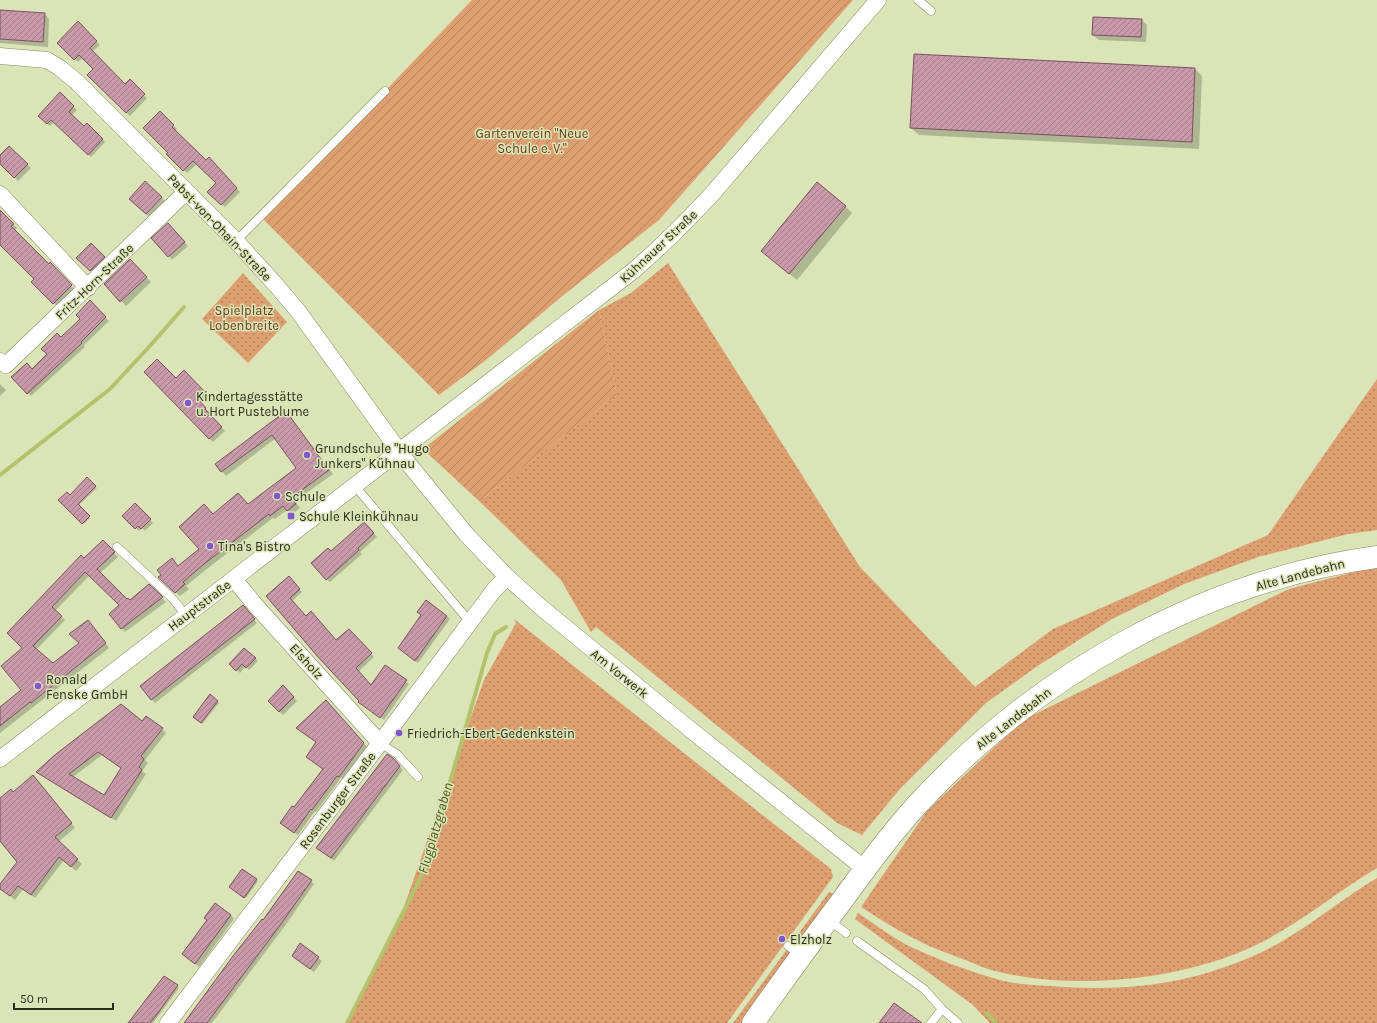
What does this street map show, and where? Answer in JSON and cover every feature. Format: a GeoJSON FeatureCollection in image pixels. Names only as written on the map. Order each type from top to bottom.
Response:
{"type":"FeatureCollection","features":[{"type":"Feature","properties":{"kind":"main road","name":"Alte Landebahn"},"geometry":{"type":"LineString","coordinates":[[753,1023],[794,950],[828,920],[865,869],[915,807],[957,765],[1012,717],[1045,692],[1081,668],[1148,630],[1235,592],[1315,569],[1377,556]]}},
{"type":"Feature","properties":{"kind":"street","name":"Kühnauer Straße"},"geometry":{"type":"LineString","coordinates":[[399,452],[633,271],[674,234],[738,165],[878,0]]}},
{"type":"Feature","properties":{"kind":"street","name":"Pabst-von-Ohain-Straße"},"geometry":{"type":"LineString","coordinates":[[0,56],[47,60],[60,68],[77,82],[236,241],[276,285],[298,311],[399,452]]}},
{"type":"Feature","properties":{"kind":"street","name":"Fritz-Horn-Straße"},"geometry":{"type":"LineString","coordinates":[[0,361],[6,365],[88,288],[186,192]]}},
{"type":"Feature","properties":{"kind":"street"},"geometry":{"type":"LineString","coordinates":[[0,194],[88,288]]}},
{"type":"Feature","properties":{"kind":"street","name":"Hauptstraße"},"geometry":{"type":"LineString","coordinates":[[0,759],[399,452]]}},
{"type":"Feature","properties":{"kind":"street","name":"Am Vorwerk"},"geometry":{"type":"LineString","coordinates":[[399,452],[466,534],[507,577],[534,602],[865,869]]}},
{"type":"Feature","properties":{"kind":"street","name":"Rosenburger Straße"},"geometry":{"type":"LineString","coordinates":[[168,1023],[494,590],[507,577]]}},
{"type":"Feature","properties":{"kind":"street","name":"Elsholz"},"geometry":{"type":"LineString","coordinates":[[234,579],[257,607],[380,743]]}},
{"type":"Feature","properties":{"kind":"lane"},"geometry":{"type":"LineString","coordinates":[[918,0],[931,11]]}},
{"type":"Feature","properties":{"kind":"lane"},"geometry":{"type":"LineString","coordinates":[[236,241],[385,91]]}},
{"type":"Feature","properties":{"kind":"lane"},"geometry":{"type":"LineString","coordinates":[[355,486],[470,622]]}},
{"type":"Feature","properties":{"kind":"lane"},"geometry":{"type":"LineString","coordinates":[[117,547],[172,598],[186,615]]}},
{"type":"Feature","properties":{"kind":"lane"},"geometry":{"type":"LineString","coordinates":[[380,743],[397,754],[418,777]]}},
{"type":"Feature","properties":{"kind":"lane"},"geometry":{"type":"LineString","coordinates":[[828,920],[846,933]]}},
{"type":"Feature","properties":{"kind":"lane"},"geometry":{"type":"LineString","coordinates":[[857,941],[924,989],[958,1023]]}},
{"type":"Feature","properties":{"kind":"lane"},"geometry":{"type":"LineString","coordinates":[[931,1023],[942,1008]]}},
{"type":"Feature","properties":{"kind":"green space","name":"Gartenverein \"Neue Schule e. V.\""},"geometry":{"type":"Polygon","coordinates":[[[472,0],[853,0],[659,220],[566,293],[486,360],[439,395],[263,219],[472,0]]]}},
{"type":"Feature","properties":{"kind":"green space"},"geometry":{"type":"Polygon","coordinates":[[[668,263],[860,567],[975,687],[1053,629],[1268,535],[1377,379],[1377,530],[1348,534],[1258,557],[1184,584],[1112,619],[1036,667],[986,703],[899,790],[862,835],[837,823],[596,627],[591,632],[561,580],[479,501],[617,395],[599,310],[631,293],[668,263]]]}},
{"type":"Feature","properties":{"kind":"green space","name":"Spielplatz Lobenbreite"},"geometry":{"type":"Polygon","coordinates":[[[243,273],[287,322],[248,363],[202,319],[243,273]]]}},
{"type":"Feature","properties":{"kind":"green space"},"geometry":{"type":"Polygon","coordinates":[[[599,310],[617,395],[479,501],[423,449],[599,310]]]}},
{"type":"Feature","properties":{"kind":"green space"},"geometry":{"type":"Polygon","coordinates":[[[1377,566],[1377,868],[1301,919],[1254,946],[1225,958],[1192,968],[1158,975],[1087,981],[1052,980],[1019,976],[988,969],[923,943],[861,907],[927,811],[1023,720],[1289,589],[1377,566]]]}},
{"type":"Feature","properties":{"kind":"green space"},"geometry":{"type":"Polygon","coordinates":[[[514,619],[831,869],[833,877],[727,1023],[346,1023],[400,918],[484,680],[516,623],[514,619]]]}},
{"type":"Feature","properties":{"kind":"green space"},"geometry":{"type":"Polygon","coordinates":[[[1377,878],[1377,1023],[990,1023],[973,1005],[855,919],[858,913],[903,943],[959,967],[1000,980],[1028,985],[1078,988],[1131,987],[1183,979],[1234,964],[1260,953],[1305,927],[1377,878]]]}},
{"type":"Feature","properties":{"kind":"green space"},"geometry":{"type":"Polygon","coordinates":[[[841,881],[842,884],[744,1023],[733,1023],[829,892],[833,894],[841,881]]]}},
{"type":"Feature","properties":{"kind":"building"},"geometry":{"type":"Polygon","coordinates":[[[0,10],[45,13],[43,42],[0,39],[0,10]]]}},
{"type":"Feature","properties":{"kind":"building"},"geometry":{"type":"Polygon","coordinates":[[[1093,17],[1142,19],[1141,37],[1092,35],[1093,17]]]}},
{"type":"Feature","properties":{"kind":"building"},"geometry":{"type":"Polygon","coordinates":[[[78,21],[97,41],[90,48],[125,84],[130,79],[145,94],[126,113],[87,75],[93,69],[79,55],[74,60],[57,43],[78,21]]]}},
{"type":"Feature","properties":{"kind":"building"},"geometry":{"type":"Polygon","coordinates":[[[914,54],[1195,68],[1192,142],[910,128],[914,54]]]}},
{"type":"Feature","properties":{"kind":"building"},"geometry":{"type":"Polygon","coordinates":[[[60,92],[74,106],[69,112],[84,126],[87,123],[103,139],[88,155],[51,120],[47,124],[38,116],[60,92]]]}},
{"type":"Feature","properties":{"kind":"building"},"geometry":{"type":"Polygon","coordinates":[[[160,111],[174,125],[172,127],[206,160],[209,157],[237,188],[221,205],[207,192],[216,183],[193,161],[183,171],[166,154],[168,153],[143,128],[160,111]]]}},
{"type":"Feature","properties":{"kind":"building"},"geometry":{"type":"Polygon","coordinates":[[[9,146],[28,164],[14,178],[0,164],[0,155],[9,146]]]}},
{"type":"Feature","properties":{"kind":"building"},"geometry":{"type":"Polygon","coordinates":[[[145,181],[162,197],[146,214],[129,199],[145,181]]]}},
{"type":"Feature","properties":{"kind":"building"},"geometry":{"type":"Polygon","coordinates":[[[817,182],[846,206],[789,274],[761,251],[817,182]]]}},
{"type":"Feature","properties":{"kind":"building"},"geometry":{"type":"Polygon","coordinates":[[[0,210],[14,224],[11,226],[49,264],[50,262],[72,285],[53,304],[31,282],[34,279],[0,245],[0,210]]]}},
{"type":"Feature","properties":{"kind":"building"},"geometry":{"type":"Polygon","coordinates":[[[168,223],[185,242],[168,257],[151,238],[168,223]]]}},
{"type":"Feature","properties":{"kind":"building"},"geometry":{"type":"Polygon","coordinates":[[[91,243],[105,257],[90,271],[76,258],[91,243]]]}},
{"type":"Feature","properties":{"kind":"building"},"geometry":{"type":"Polygon","coordinates":[[[130,259],[147,277],[120,302],[104,284],[130,259]]]}},
{"type":"Feature","properties":{"kind":"building"},"geometry":{"type":"Polygon","coordinates":[[[90,300],[106,317],[81,342],[82,343],[27,394],[11,377],[27,363],[32,369],[47,354],[41,349],[57,333],[61,337],[80,319],[76,315],[90,300]]]}},
{"type":"Feature","properties":{"kind":"building","name":"Kindertagesstätte u. Hort Pusteblume"},"geometry":{"type":"Polygon","coordinates":[[[157,359],[176,378],[184,370],[205,392],[198,399],[222,427],[209,439],[144,372],[157,359]]]}},
{"type":"Feature","properties":{"kind":"building"},"geometry":{"type":"Polygon","coordinates":[[[286,411],[329,470],[292,498],[296,504],[287,511],[283,506],[270,516],[269,514],[204,564],[183,582],[185,584],[175,593],[158,577],[161,575],[157,570],[172,558],[178,566],[199,549],[179,527],[204,504],[213,514],[238,493],[248,504],[296,468],[272,435],[221,472],[215,464],[286,411]]]}},
{"type":"Feature","properties":{"kind":"building"},"geometry":{"type":"Polygon","coordinates":[[[87,477],[96,486],[78,504],[90,516],[82,524],[58,500],[67,492],[70,495],[87,477]]]}},
{"type":"Feature","properties":{"kind":"building"},"geometry":{"type":"Polygon","coordinates":[[[135,503],[151,519],[141,529],[138,526],[135,529],[122,516],[135,503]]]}},
{"type":"Feature","properties":{"kind":"building"},"geometry":{"type":"Polygon","coordinates":[[[364,522],[374,533],[358,548],[359,550],[326,580],[311,563],[328,548],[331,551],[364,522]]]}},
{"type":"Feature","properties":{"kind":"building"},"geometry":{"type":"Polygon","coordinates":[[[103,540],[115,552],[97,569],[127,599],[128,598],[130,600],[149,584],[163,597],[121,629],[109,614],[119,605],[85,572],[52,607],[62,616],[33,646],[53,663],[79,643],[69,634],[88,620],[106,643],[0,726],[0,707],[21,690],[1,666],[22,648],[7,633],[81,555],[84,558],[103,540]]]}},
{"type":"Feature","properties":{"kind":"building"},"geometry":{"type":"Polygon","coordinates":[[[289,576],[300,589],[290,598],[306,616],[311,611],[336,640],[349,629],[372,653],[356,668],[371,685],[385,665],[407,680],[380,718],[358,702],[359,701],[318,657],[266,596],[289,576]]]}},
{"type":"Feature","properties":{"kind":"building"},"geometry":{"type":"Polygon","coordinates":[[[426,600],[447,616],[415,661],[398,648],[421,615],[417,612],[426,600]]]}},
{"type":"Feature","properties":{"kind":"building"},"geometry":{"type":"Polygon","coordinates":[[[243,605],[255,619],[151,700],[140,686],[243,605]]]}},
{"type":"Feature","properties":{"kind":"building"},"geometry":{"type":"Polygon","coordinates":[[[244,648],[256,658],[246,668],[242,664],[236,671],[229,664],[244,648]]]}},
{"type":"Feature","properties":{"kind":"building"},"geometry":{"type":"Polygon","coordinates":[[[283,685],[294,697],[279,712],[268,701],[283,685]]]}},
{"type":"Feature","properties":{"kind":"building"},"geometry":{"type":"Polygon","coordinates":[[[210,694],[218,701],[201,723],[193,717],[210,694]]]}},
{"type":"Feature","properties":{"kind":"building"},"geometry":{"type":"Polygon","coordinates":[[[326,700],[364,743],[339,777],[337,776],[312,810],[311,809],[294,833],[280,823],[292,806],[294,807],[323,769],[306,757],[316,742],[296,728],[326,700]]]}},
{"type":"Feature","properties":{"kind":"building"},"geometry":{"type":"Polygon","coordinates":[[[121,704],[142,721],[146,716],[163,728],[141,756],[144,759],[139,767],[142,770],[111,818],[36,772],[56,754],[121,704]],[[98,752],[69,774],[104,795],[121,768],[98,752]]]}},
{"type":"Feature","properties":{"kind":"building"},"geometry":{"type":"Polygon","coordinates":[[[387,754],[400,766],[331,858],[316,848],[387,754]]]}},
{"type":"Feature","properties":{"kind":"building"},"geometry":{"type":"Polygon","coordinates":[[[33,775],[72,823],[55,837],[78,859],[71,867],[59,857],[31,895],[18,886],[10,896],[0,889],[0,884],[17,862],[0,841],[0,798],[11,789],[13,792],[33,775]]]}},
{"type":"Feature","properties":{"kind":"building"},"geometry":{"type":"Polygon","coordinates":[[[242,869],[257,879],[244,898],[229,887],[242,869]]]}},
{"type":"Feature","properties":{"kind":"building"},"geometry":{"type":"Polygon","coordinates":[[[298,871],[312,880],[207,1023],[184,1023],[233,956],[262,919],[263,920],[298,871]]]}},
{"type":"Feature","properties":{"kind":"building"},"geometry":{"type":"Polygon","coordinates":[[[215,903],[231,915],[195,964],[182,954],[207,920],[204,918],[215,903]]]}},
{"type":"Feature","properties":{"kind":"building"},"geometry":{"type":"Polygon","coordinates":[[[300,943],[319,957],[310,969],[292,956],[300,943]]]}},
{"type":"Feature","properties":{"kind":"building"},"geometry":{"type":"Polygon","coordinates":[[[164,976],[178,985],[158,1013],[150,1023],[128,1023],[164,976]]]}},
{"type":"Feature","properties":{"kind":"building"},"geometry":{"type":"Polygon","coordinates":[[[894,1003],[922,1023],[879,1023],[894,1003]]]}},
{"type":"Feature","properties":{"kind":"waterway"},"geometry":{"type":"LineString","coordinates":[[0,475],[110,389],[184,307]]}},
{"type":"Feature","properties":{"kind":"waterway","name":"Flugplatzgraben"},"geometry":{"type":"LineString","coordinates":[[347,1023],[420,879],[428,859],[487,653],[495,634],[506,627]]}},
{"type":"Feature","properties":{"kind":"waterway"},"geometry":{"type":"LineString","coordinates":[[987,1013],[996,1023]]}},
{"type":"Feature","properties":{"kind":"place","name":"Kindertagesstätte u. Hort Pusteblume"},"geometry":{"type":"Point","coordinates":[188,403]}},
{"type":"Feature","properties":{"kind":"place","name":"Grundschule \"Hugo Junkers\" Kühnau"},"geometry":{"type":"Point","coordinates":[307,455]}},
{"type":"Feature","properties":{"kind":"place","name":"Schule"},"geometry":{"type":"Point","coordinates":[277,496]}},
{"type":"Feature","properties":{"kind":"place","name":"Schule Kleinkühnau"},"geometry":{"type":"Point","coordinates":[291,516]}},
{"type":"Feature","properties":{"kind":"place","name":"Tina's Bistro"},"geometry":{"type":"Point","coordinates":[210,546]}},
{"type":"Feature","properties":{"kind":"place","name":"Ronald Fenske GmbH"},"geometry":{"type":"Point","coordinates":[38,686]}},
{"type":"Feature","properties":{"kind":"place","name":"Friedrich-Ebert-Gedenkstein"},"geometry":{"type":"Point","coordinates":[399,733]}},
{"type":"Feature","properties":{"kind":"place","name":"Elzholz"},"geometry":{"type":"Point","coordinates":[782,939]}}]}
